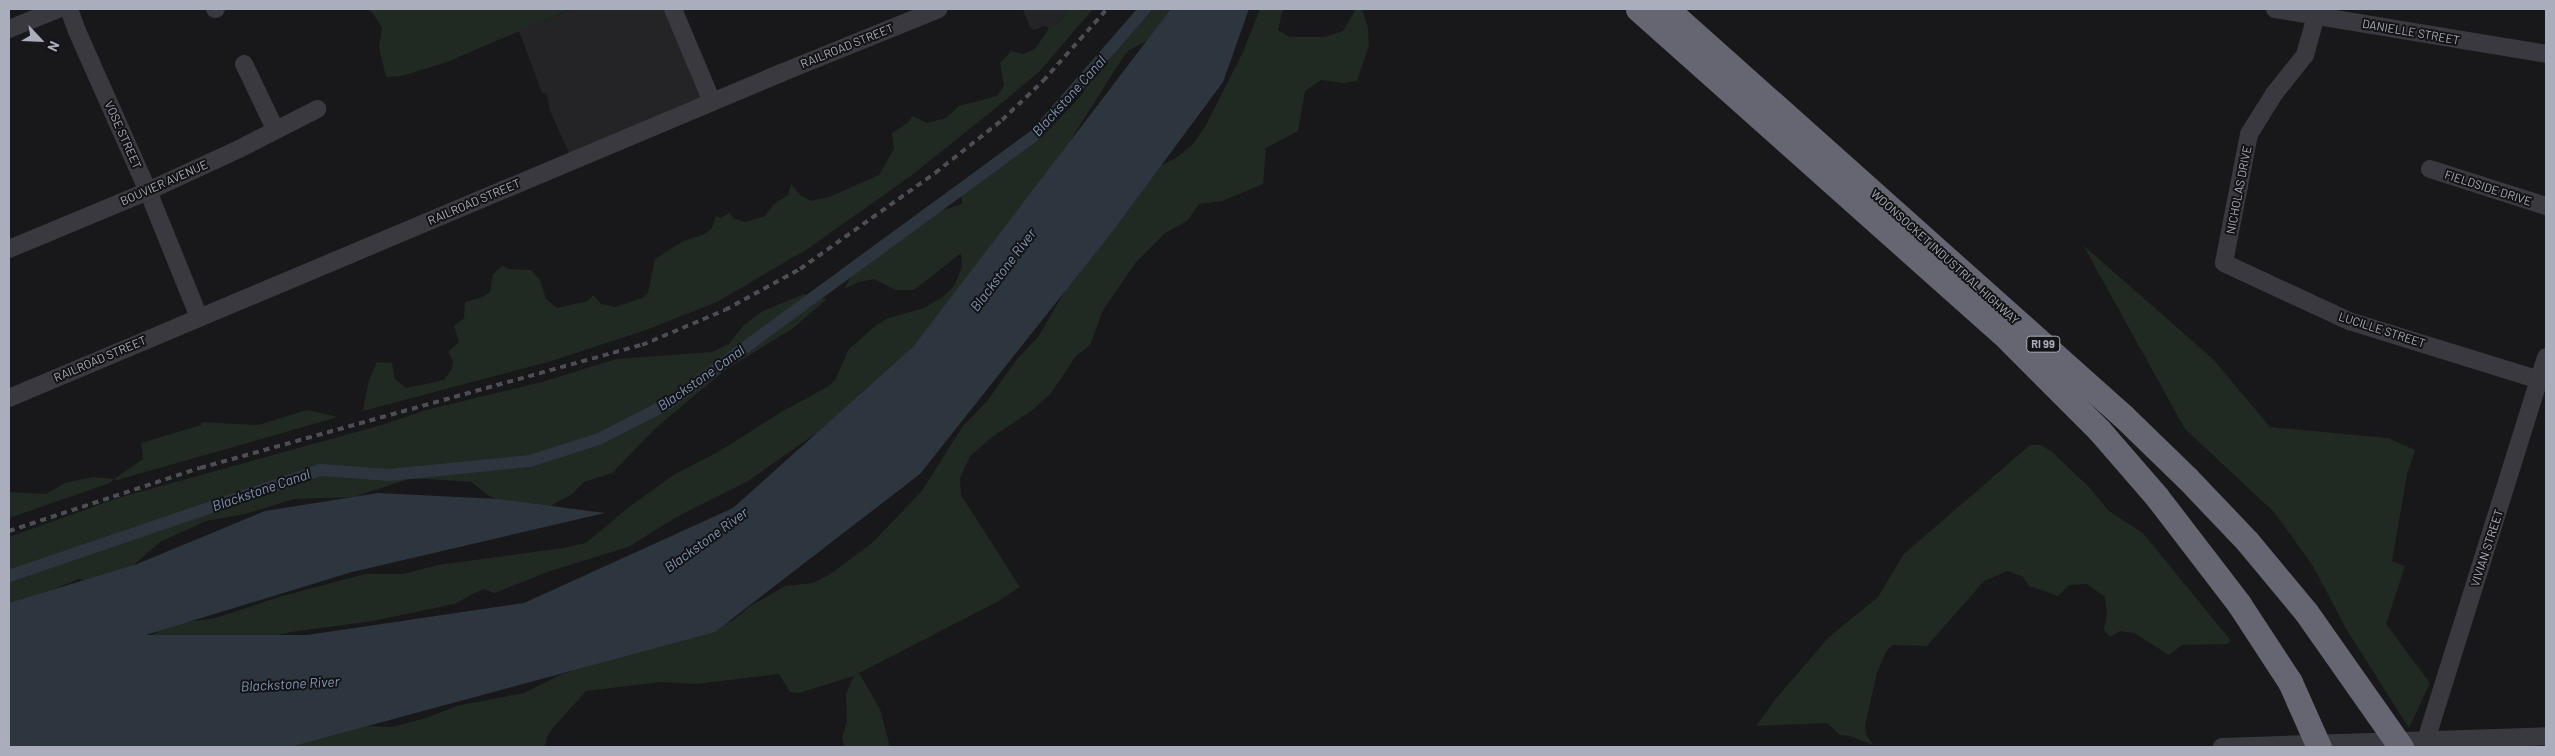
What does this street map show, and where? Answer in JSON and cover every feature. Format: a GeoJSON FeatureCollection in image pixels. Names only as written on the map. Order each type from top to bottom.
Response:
{"type":"FeatureCollection","features":[{"type":"Feature","properties":{"kind":"highway","name":"WOONSOCKET INDUSTRIAL HIGHWAY"},"geometry":{"type":"LineString","coordinates":[[1638,9],[2002,333],[2099,430],[2163,504],[2239,604],[2279,663],[2319,747]]}},
{"type":"Feature","properties":{"kind":"highway","name":"WOONSOCKET INDUSTRIAL HIGHWAY"},"geometry":{"type":"LineString","coordinates":[[1667,9],[2095,391],[2174,464],[2278,577],[2333,648],[2401,747]]}},
{"type":"Feature","properties":{"kind":"street"},"geometry":{"type":"LineString","coordinates":[[9,28],[58,9]]}},
{"type":"Feature","properties":{"kind":"street","name":"VOSE STREET"},"geometry":{"type":"LineString","coordinates":[[69,9],[76,31],[148,191],[199,317]]}},
{"type":"Feature","properties":{"kind":"street"},"geometry":{"type":"LineString","coordinates":[[673,9],[712,102]]}},
{"type":"Feature","properties":{"kind":"street","name":"RAILROAD STREET"},"geometry":{"type":"LineString","coordinates":[[9,398],[712,102],[939,9]]}},
{"type":"Feature","properties":{"kind":"street","name":"DANIELLE STREET"},"geometry":{"type":"LineString","coordinates":[[2275,9],[2546,54]]}},
{"type":"Feature","properties":{"kind":"street","name":"NICHOLAS DRIVE"},"geometry":{"type":"LineString","coordinates":[[2224,263],[2249,134],[2274,94],[2305,55],[2316,16]]}},
{"type":"Feature","properties":{"kind":"street"},"geometry":{"type":"LineString","coordinates":[[244,64],[275,129]]}},
{"type":"Feature","properties":{"kind":"street","name":"BOUVIER AVENUE"},"geometry":{"type":"LineString","coordinates":[[9,249],[148,191],[239,149],[316,109]]}},
{"type":"Feature","properties":{"kind":"street","name":"FIELDSIDE DRIVE"},"geometry":{"type":"LineString","coordinates":[[2430,169],[2546,206]]}},
{"type":"Feature","properties":{"kind":"street","name":"LUCILLE STREET"},"geometry":{"type":"LineString","coordinates":[[2224,263],[2349,321],[2543,381]]}},
{"type":"Feature","properties":{"kind":"street","name":"VIVIAN STREET"},"geometry":{"type":"LineString","coordinates":[[2426,740],[2543,381],[2546,356]]}},
{"type":"Feature","properties":{"kind":"street"},"geometry":{"type":"LineString","coordinates":[[2222,747],[2546,736]]}},
{"type":"Feature","properties":{"kind":"shaded area"},"geometry":{"type":"Polygon","coordinates":[[[365,9],[571,9],[447,62],[402,76],[386,77],[379,47],[382,28],[372,12],[365,9]]]}},
{"type":"Feature","properties":{"kind":"shaded area"},"geometry":{"type":"Polygon","coordinates":[[[572,9],[669,9],[708,98],[570,155],[550,111],[547,94],[542,93],[519,31],[572,9]]]}},
{"type":"Feature","properties":{"kind":"shaded area"},"geometry":{"type":"Polygon","coordinates":[[[1023,9],[1070,9],[1058,23],[1049,28],[1044,26],[1034,30],[1030,27],[1023,9]]]}},
{"type":"Feature","properties":{"kind":"shaded area"},"geometry":{"type":"Polygon","coordinates":[[[1070,9],[1093,9],[1039,72],[912,175],[809,248],[717,302],[646,330],[548,362],[363,411],[369,380],[377,362],[392,363],[395,379],[406,388],[444,380],[452,369],[453,361],[448,352],[459,342],[454,326],[464,318],[465,302],[483,297],[490,292],[493,274],[502,266],[509,269],[531,270],[540,280],[546,299],[557,308],[588,301],[593,295],[601,304],[615,307],[642,298],[648,293],[655,259],[683,241],[705,234],[712,228],[716,216],[721,218],[729,213],[735,219],[746,222],[765,216],[774,204],[788,195],[791,184],[800,195],[811,201],[829,197],[879,175],[894,149],[892,133],[909,122],[912,116],[927,123],[946,118],[959,106],[997,96],[1004,86],[1000,63],[1011,51],[1024,54],[1035,49],[1049,28],[1058,23],[1070,9]]]}},
{"type":"Feature","properties":{"kind":"shaded area"},"geometry":{"type":"Polygon","coordinates":[[[1152,9],[1174,9],[1151,39],[1129,50],[1122,59],[1056,163],[992,274],[853,414],[812,436],[748,481],[682,514],[628,547],[547,572],[495,593],[483,589],[454,604],[373,621],[291,632],[239,644],[146,639],[171,624],[216,618],[279,597],[365,574],[403,574],[438,565],[563,548],[586,543],[629,507],[675,474],[718,452],[783,411],[829,386],[835,380],[849,349],[874,327],[886,319],[924,308],[943,297],[954,286],[962,267],[961,253],[914,290],[896,290],[874,279],[859,282],[844,289],[861,261],[932,214],[962,204],[961,187],[979,183],[1041,138],[1079,98],[1102,64],[1152,9]]]}},
{"type":"Feature","properties":{"kind":"shaded area"},"geometry":{"type":"Polygon","coordinates":[[[1260,9],[1283,9],[1278,30],[1290,37],[1324,37],[1343,31],[1356,9],[1362,9],[1368,28],[1369,45],[1357,81],[1343,83],[1321,80],[1305,91],[1298,131],[1266,148],[1263,184],[1222,201],[1199,204],[1187,221],[1165,233],[1136,262],[1103,310],[1090,345],[1076,356],[1051,393],[1034,409],[992,437],[970,456],[960,478],[961,495],[1020,587],[997,602],[859,673],[880,709],[890,747],[844,747],[842,737],[847,722],[846,694],[854,676],[799,693],[790,692],[779,674],[696,684],[661,682],[586,691],[552,729],[547,737],[545,747],[266,747],[367,726],[392,727],[426,718],[460,705],[524,693],[562,674],[732,621],[749,607],[785,586],[813,583],[829,575],[872,543],[921,492],[963,426],[987,401],[1018,358],[1038,337],[1076,272],[1148,172],[1176,158],[1192,145],[1205,127],[1243,52],[1260,9]]]}},
{"type":"Feature","properties":{"kind":"shaded area"},"geometry":{"type":"Polygon","coordinates":[[[2083,245],[2213,359],[2270,427],[2388,438],[2415,450],[2407,475],[2392,561],[2405,566],[2386,624],[2430,683],[2409,728],[2348,632],[2313,566],[2274,512],[2185,429],[2083,245]]]}},
{"type":"Feature","properties":{"kind":"shaded area"},"geometry":{"type":"Polygon","coordinates":[[[804,294],[827,299],[792,329],[725,370],[657,427],[612,473],[584,482],[572,494],[541,511],[523,514],[486,494],[472,482],[427,479],[409,479],[354,497],[294,499],[245,514],[206,521],[160,542],[114,582],[101,583],[79,579],[9,607],[9,537],[118,498],[385,424],[426,410],[542,382],[616,359],[712,352],[729,344],[744,325],[763,311],[804,294]]]}},
{"type":"Feature","properties":{"kind":"shaded area"},"geometry":{"type":"Polygon","coordinates":[[[307,410],[338,417],[117,480],[114,479],[143,459],[141,443],[201,425],[202,422],[258,425],[307,410]]]}},
{"type":"Feature","properties":{"kind":"shaded area"},"geometry":{"type":"Polygon","coordinates":[[[2030,445],[2040,445],[2051,451],[2089,487],[2109,511],[2143,533],[2231,641],[2226,644],[2182,645],[2169,655],[2134,633],[2120,631],[2110,637],[2104,630],[2107,614],[2105,597],[2087,584],[2069,585],[2058,596],[2029,586],[2022,576],[2007,571],[1984,581],[1927,646],[1892,645],[1886,652],[1877,673],[1865,726],[1866,734],[1873,745],[1850,736],[1840,735],[1827,723],[1756,726],[1774,701],[1829,637],[1878,597],[1904,554],[2030,445]]]}},
{"type":"Feature","properties":{"kind":"shaded area"},"geometry":{"type":"Polygon","coordinates":[[[93,477],[114,479],[110,483],[9,518],[9,492],[46,494],[65,483],[93,477]]]}},
{"type":"Feature","properties":{"kind":"water","name":"Blackstone River"},"geometry":{"type":"Polygon","coordinates":[[[1171,9],[1249,9],[1223,82],[1109,236],[920,474],[715,632],[290,747],[9,747],[9,603],[137,564],[265,511],[378,493],[498,499],[605,513],[352,572],[146,635],[307,635],[524,603],[733,508],[913,347],[1171,9]]]}},
{"type":"Feature","properties":{"kind":"waterway","name":"Blackstone Canal"},"geometry":{"type":"LineString","coordinates":[[9,576],[321,470],[389,475],[530,461],[599,439],[669,403],[1035,135],[1145,9]]}},
{"type":"Feature","properties":{"kind":"railway"},"geometry":{"type":"LineString","coordinates":[[9,531],[200,468],[642,345],[725,310],[800,269],[935,173],[1002,120],[1043,81],[1107,9]]}}]}
